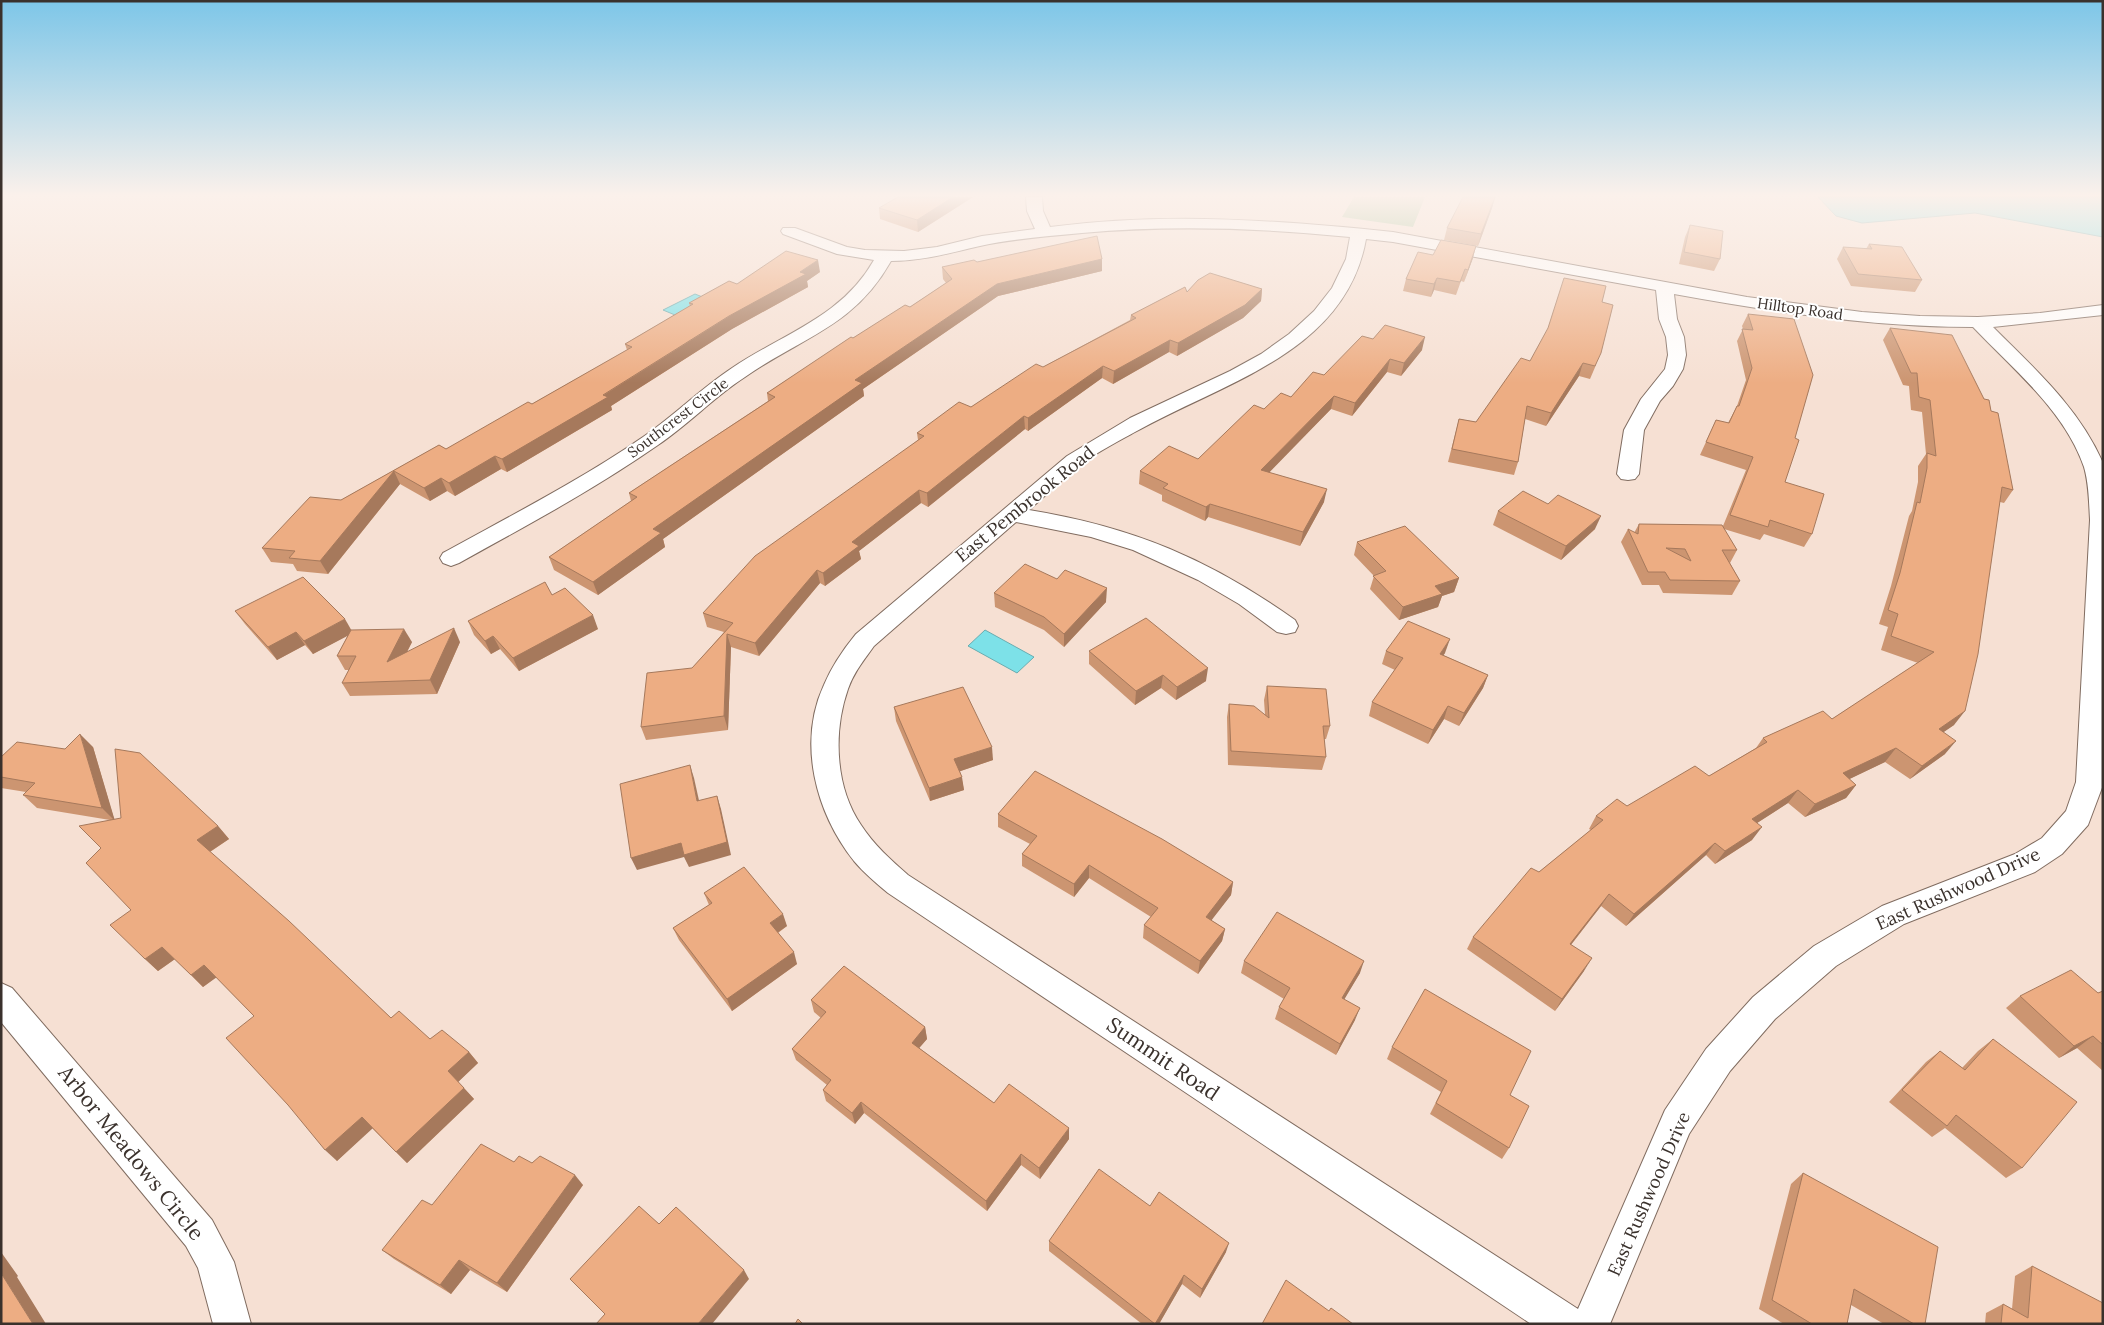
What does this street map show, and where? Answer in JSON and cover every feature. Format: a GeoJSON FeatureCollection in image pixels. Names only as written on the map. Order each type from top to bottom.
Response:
{"type":"FeatureCollection","features":[{"type":"Feature","properties":{"kind":"street","name":"Southcrest Circle"},"geometry":{"type":"LineString","coordinates":[[451,558],[614,465],[665,431],[738,372],[765,354],[824,324],[847,308],[865,291],[878,274],[885,259]]}},
{"type":"Feature","properties":{"kind":"street","name":"East Pembrook Road"},"geometry":{"type":"LineString","coordinates":[[824,744],[824,726],[834,691],[847,664],[865,640],[1074,460],[1111,436],[1236,377],[1272,355],[1304,330],[1326,308],[1342,284],[1354,259]]}},
{"type":"Feature","properties":{"kind":"street","name":"Hilltop Road"},"geometry":{"type":"LineString","coordinates":[[1508,259],[1812,312],[1905,320],[1978,322],[2029,319],[2103,310]]}},
{"type":"Feature","properties":{"kind":"street"},"geometry":{"type":"LineString","coordinates":[[1628,474],[1634,430],[1650,399],[1666,382],[1674,369],[1678,355],[1675,337],[1668,319],[1664,286]]}},
{"type":"Feature","properties":{"kind":"street","name":"East Rushwood Drive"},"geometry":{"type":"LineString","coordinates":[[1591,1324],[1677,1122],[1718,1060],[1764,1008],[1825,956],[1893,915],[2025,863],[2052,846],[2078,817],[2090,782],[2101,520],[2100,494],[2094,467],[2073,428],[2057,405],[1978,322]]}},
{"type":"Feature","properties":{"kind":"street"},"geometry":{"type":"LineString","coordinates":[[1010,514],[1085,528],[1120,537],[1168,555],[1214,578],[1258,605],[1286,626]]}},
{"type":"Feature","properties":{"kind":"street","name":"Summit Road"},"geometry":{"type":"LineString","coordinates":[[824,744],[828,781],[841,818],[865,853],[898,884],[1566,1324]]}},
{"type":"Feature","properties":{"kind":"street","name":"Arbor Meadows Circle"},"geometry":{"type":"LineString","coordinates":[[1,998],[200,1233],[215,1262],[232,1324]]}},
{"type":"Feature","properties":{"kind":"water"},"geometry":{"type":"Polygon","coordinates":[[[695,294],[705,298],[675,315],[663,310],[695,294]]]}},
{"type":"Feature","properties":{"kind":"water"},"geometry":{"type":"Polygon","coordinates":[[[985,630],[1034,657],[1017,673],[968,646],[985,630]]]}},
{"type":"Feature","properties":{"kind":"building"},"geometry":{"type":"Polygon","coordinates":[[[774,259],[818,260],[800,272],[806,274],[729,316],[603,395],[608,397],[502,459],[495,456],[449,483],[441,478],[424,488],[394,471],[320,561],[289,558],[295,551],[262,548],[310,497],[341,500],[439,445],[446,449],[528,402],[532,404],[632,347],[625,344],[693,304],[689,303],[729,281],[737,284],[774,259]]]}},
{"type":"Feature","properties":{"kind":"building"},"geometry":{"type":"Polygon","coordinates":[[[992,259],[1102,259],[997,284],[855,380],[862,383],[653,529],[661,533],[593,582],[549,557],[637,497],[629,493],[775,397],[767,393],[851,337],[853,338],[905,305],[910,307],[952,279],[942,267],[974,260],[977,262],[992,259]]]}},
{"type":"Feature","properties":{"kind":"building"},"geometry":{"type":"Polygon","coordinates":[[[1415,259],[1472,259],[1468,270],[1465,269],[1460,282],[1437,278],[1434,284],[1406,279],[1415,259]]]}},
{"type":"Feature","properties":{"kind":"building"},"geometry":{"type":"Polygon","coordinates":[[[1850,259],[1909,259],[1922,280],[1858,274],[1850,259]]]}},
{"type":"Feature","properties":{"kind":"building"},"geometry":{"type":"Polygon","coordinates":[[[1210,273],[1262,289],[1245,305],[1178,343],[1170,340],[1114,371],[1103,366],[1028,418],[1024,416],[927,493],[919,490],[852,542],[859,546],[823,573],[817,570],[755,643],[727,634],[724,716],[641,727],[647,673],[692,668],[733,623],[703,613],[755,556],[924,436],[917,433],[959,402],[971,407],[1036,364],[1043,367],[1136,318],[1131,315],[1185,287],[1187,292],[1198,280],[1210,273]]]}},
{"type":"Feature","properties":{"kind":"building"},"geometry":{"type":"Polygon","coordinates":[[[1564,278],[1606,286],[1602,302],[1613,305],[1601,353],[1595,366],[1583,363],[1551,413],[1527,406],[1518,462],[1452,449],[1459,419],[1476,422],[1521,358],[1530,361],[1548,328],[1564,278]]]}},
{"type":"Feature","properties":{"kind":"building"},"geometry":{"type":"Polygon","coordinates":[[[1748,314],[1794,319],[1813,375],[1795,438],[1799,440],[1785,482],[1824,494],[1812,534],[1770,520],[1768,527],[1730,515],[1753,457],[1706,442],[1716,420],[1729,423],[1737,406],[1739,406],[1752,368],[1742,329],[1753,330],[1748,314]]]}},
{"type":"Feature","properties":{"kind":"building"},"geometry":{"type":"Polygon","coordinates":[[[1385,325],[1425,337],[1404,363],[1390,359],[1355,403],[1334,396],[1261,470],[1327,489],[1303,532],[1210,504],[1206,507],[1163,488],[1168,484],[1140,471],[1169,446],[1198,459],[1254,405],[1264,409],[1281,393],[1291,397],[1313,372],[1324,375],[1362,336],[1373,339],[1385,325]]]}},
{"type":"Feature","properties":{"kind":"building"},"geometry":{"type":"Polygon","coordinates":[[[1890,328],[1952,335],[1984,399],[1989,400],[1991,411],[1998,413],[2013,490],[2002,487],[1978,654],[1965,711],[1939,729],[1956,741],[1922,766],[1896,748],[1843,773],[1856,785],[1815,804],[1798,790],[1752,819],[1762,827],[1725,851],[1715,843],[1634,914],[1609,894],[1570,944],[1592,958],[1562,999],[1473,937],[1531,868],[1539,872],[1603,820],[1596,816],[1617,799],[1627,806],[1695,766],[1709,776],[1767,742],[1763,738],[1823,711],[1832,719],[1934,652],[1891,636],[1898,614],[1888,610],[1900,573],[1917,502],[1920,503],[1927,468],[1927,453],[1936,456],[1930,400],[1919,397],[1917,373],[1911,373],[1890,328]]]}},
{"type":"Feature","properties":{"kind":"building"},"geometry":{"type":"Polygon","coordinates":[[[1523,491],[1548,504],[1558,495],[1601,516],[1566,546],[1498,511],[1523,491]]]}},
{"type":"Feature","properties":{"kind":"building"},"geometry":{"type":"Polygon","coordinates":[[[1639,524],[1722,525],[1737,550],[1722,550],[1740,581],[1670,580],[1665,572],[1648,572],[1628,529],[1638,534],[1639,524]],[[1666,548],[1691,561],[1685,549],[1666,548]]]}},
{"type":"Feature","properties":{"kind":"building"},"geometry":{"type":"Polygon","coordinates":[[[1405,526],[1459,578],[1435,586],[1442,594],[1403,607],[1373,576],[1386,571],[1357,542],[1405,526]]]}},
{"type":"Feature","properties":{"kind":"building"},"geometry":{"type":"Polygon","coordinates":[[[1025,564],[1057,579],[1065,570],[1107,588],[1064,634],[1044,617],[994,593],[1025,564]]]}},
{"type":"Feature","properties":{"kind":"building"},"geometry":{"type":"Polygon","coordinates":[[[303,577],[345,619],[304,641],[296,632],[268,647],[235,611],[303,577]]]}},
{"type":"Feature","properties":{"kind":"building"},"geometry":{"type":"Polygon","coordinates":[[[545,582],[552,595],[565,588],[593,615],[513,658],[493,636],[485,641],[468,621],[545,582]]]}},
{"type":"Feature","properties":{"kind":"building"},"geometry":{"type":"Polygon","coordinates":[[[1146,618],[1208,668],[1177,687],[1163,675],[1136,691],[1089,651],[1146,618]]]}},
{"type":"Feature","properties":{"kind":"building"},"geometry":{"type":"Polygon","coordinates":[[[1408,621],[1450,639],[1440,654],[1488,675],[1464,713],[1448,706],[1433,730],[1372,702],[1403,658],[1386,651],[1408,621]]]}},
{"type":"Feature","properties":{"kind":"building"},"geometry":{"type":"Polygon","coordinates":[[[454,628],[430,680],[342,683],[356,656],[337,656],[351,630],[404,629],[387,662],[454,628]]]}},
{"type":"Feature","properties":{"kind":"building"},"geometry":{"type":"Polygon","coordinates":[[[1267,686],[1326,689],[1330,726],[1323,726],[1326,757],[1231,751],[1229,704],[1254,706],[1269,718],[1267,686]]]}},
{"type":"Feature","properties":{"kind":"building"},"geometry":{"type":"Polygon","coordinates":[[[963,687],[992,747],[954,759],[962,777],[929,788],[894,707],[963,687]]]}},
{"type":"Feature","properties":{"kind":"building"},"geometry":{"type":"Polygon","coordinates":[[[80,734],[102,808],[23,795],[35,783],[1,777],[1,757],[17,742],[65,749],[80,734]]]}},
{"type":"Feature","properties":{"kind":"building"},"geometry":{"type":"Polygon","coordinates":[[[115,749],[140,753],[218,826],[197,840],[289,921],[391,1018],[399,1011],[430,1039],[442,1030],[469,1052],[448,1071],[464,1088],[396,1152],[362,1117],[325,1150],[288,1105],[226,1038],[254,1016],[204,965],[191,975],[162,947],[145,959],[110,925],[131,910],[86,863],[101,848],[79,826],[121,818],[115,749]]]}},
{"type":"Feature","properties":{"kind":"building"},"geometry":{"type":"Polygon","coordinates":[[[690,765],[697,801],[717,796],[727,842],[684,855],[681,843],[631,858],[620,784],[690,765]]]}},
{"type":"Feature","properties":{"kind":"building"},"geometry":{"type":"Polygon","coordinates":[[[1035,771],[1162,839],[1233,882],[1206,917],[1225,929],[1200,961],[1144,925],[1158,908],[1089,865],[1074,884],[1022,854],[1037,836],[998,814],[1035,771]]]}},
{"type":"Feature","properties":{"kind":"building"},"geometry":{"type":"Polygon","coordinates":[[[744,867],[783,914],[770,923],[794,952],[727,999],[673,928],[712,903],[704,893],[744,867]]]}},
{"type":"Feature","properties":{"kind":"building"},"geometry":{"type":"Polygon","coordinates":[[[1277,912],[1364,961],[1342,998],[1360,1008],[1340,1044],[1279,1007],[1290,988],[1244,961],[1277,912]]]}},
{"type":"Feature","properties":{"kind":"building"},"geometry":{"type":"Polygon","coordinates":[[[844,966],[925,1027],[912,1043],[994,1103],[1009,1084],[1069,1128],[1039,1168],[1021,1154],[986,1201],[861,1102],[852,1113],[823,1090],[831,1080],[792,1049],[826,1012],[811,1000],[844,966]]]}},
{"type":"Feature","properties":{"kind":"building"},"geometry":{"type":"Polygon","coordinates":[[[2071,970],[2098,993],[2103,991],[2103,1045],[2093,1036],[2074,1046],[2020,996],[2071,970]]]}},
{"type":"Feature","properties":{"kind":"building"},"geometry":{"type":"Polygon","coordinates":[[[1425,989],[1531,1051],[1510,1095],[1529,1106],[1509,1148],[1436,1103],[1447,1081],[1392,1047],[1425,989]]]}},
{"type":"Feature","properties":{"kind":"building"},"geometry":{"type":"Polygon","coordinates":[[[1993,1039],[2077,1102],[2022,1168],[1956,1115],[1947,1126],[1902,1090],[1940,1051],[1965,1070],[1993,1039]]]}},
{"type":"Feature","properties":{"kind":"building"},"geometry":{"type":"Polygon","coordinates":[[[481,1144],[514,1162],[519,1156],[532,1163],[540,1156],[575,1175],[497,1283],[459,1260],[440,1285],[382,1250],[422,1200],[432,1205],[481,1144]]]}},
{"type":"Feature","properties":{"kind":"building"},"geometry":{"type":"Polygon","coordinates":[[[1099,1169],[1150,1206],[1159,1192],[1229,1243],[1202,1289],[1184,1275],[1155,1324],[1049,1241],[1099,1169]]]}},
{"type":"Feature","properties":{"kind":"building"},"geometry":{"type":"Polygon","coordinates":[[[1803,1173],[1938,1247],[1925,1324],[1914,1324],[1854,1289],[1847,1324],[1812,1324],[1772,1300],[1803,1173]]]}},
{"type":"Feature","properties":{"kind":"building"},"geometry":{"type":"Polygon","coordinates":[[[639,1206],[659,1224],[676,1207],[744,1270],[698,1324],[596,1324],[605,1314],[570,1279],[639,1206]]]}},
{"type":"Feature","properties":{"kind":"building"},"geometry":{"type":"Polygon","coordinates":[[[2032,1266],[2103,1303],[2103,1324],[2001,1324],[2003,1304],[2028,1318],[2032,1266]]]}},
{"type":"Feature","properties":{"kind":"building"},"geometry":{"type":"Polygon","coordinates":[[[1,1273],[33,1324],[1,1324],[1,1273]]]}},
{"type":"Feature","properties":{"kind":"building"},"geometry":{"type":"Polygon","coordinates":[[[1286,1280],[1329,1311],[1331,1308],[1353,1324],[1262,1324],[1286,1280]]]}},
{"type":"Feature","properties":{"kind":"building"},"geometry":{"type":"Polygon","coordinates":[[[798,1319],[803,1324],[795,1324],[798,1319]]]}}]}
